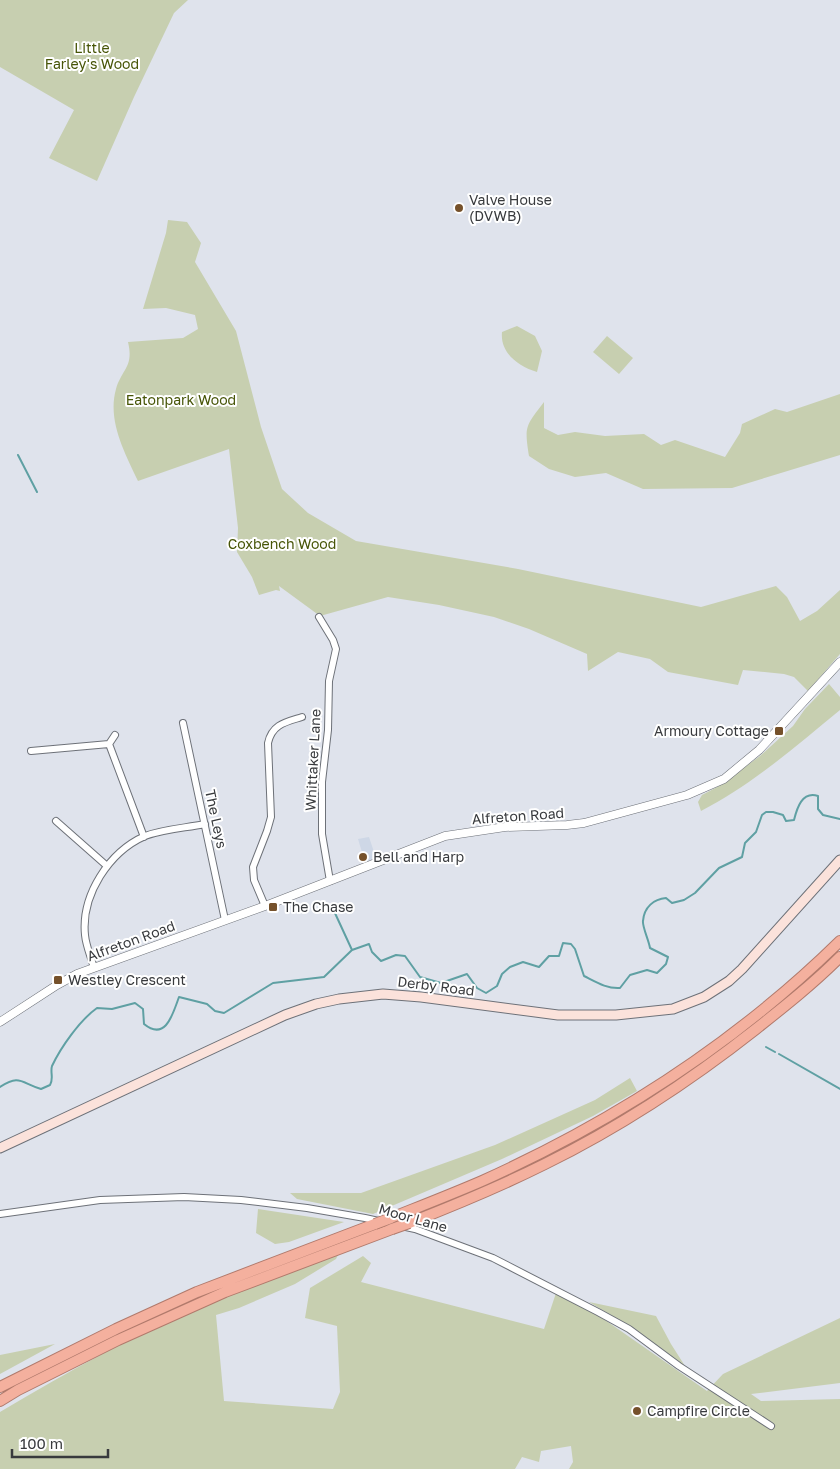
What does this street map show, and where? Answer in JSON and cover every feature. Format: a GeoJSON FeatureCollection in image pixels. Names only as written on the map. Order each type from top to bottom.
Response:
{"type":"FeatureCollection","features":[{"type":"Feature","properties":{"kind":"highway"},"geometry":{"type":"LineString","coordinates":[[0,1387],[116,1329],[197,1292],[390,1218],[481,1181],[535,1156],[602,1120],[652,1090],[712,1049],[774,1000],[840,941]]}},
{"type":"Feature","properties":{"kind":"highway"},"geometry":{"type":"LineString","coordinates":[[0,1401],[18,1390],[118,1340],[225,1292],[409,1223],[493,1189],[546,1164],[654,1103],[720,1058],[840,958]]}},
{"type":"Feature","properties":{"kind":"main road","name":"Derby Road"},"geometry":{"type":"LineString","coordinates":[[0,1148],[285,1015],[316,1004],[339,999],[383,994],[421,997],[541,1013],[592,1016],[662,1011],[684,1005],[712,993],[742,969],[840,860]]}},
{"type":"Feature","properties":{"kind":"street","name":"Whittaker Lane"},"geometry":{"type":"LineString","coordinates":[[319,617],[333,640],[336,649],[329,681],[328,730],[322,782],[322,834],[330,881]]}},
{"type":"Feature","properties":{"kind":"street","name":"Alfreton Road"},"geometry":{"type":"LineString","coordinates":[[0,1022],[77,974],[265,906],[445,836],[506,827],[568,825],[597,820],[687,795],[724,779],[759,750],[840,662]]}},
{"type":"Feature","properties":{"kind":"street"},"geometry":{"type":"LineString","coordinates":[[265,906],[254,880],[253,867],[271,817],[269,736],[276,726],[281,723],[302,717]]}},
{"type":"Feature","properties":{"kind":"street","name":"The Leys"},"geometry":{"type":"LineString","coordinates":[[183,722],[222,912],[226,920]]}},
{"type":"Feature","properties":{"kind":"street"},"geometry":{"type":"LineString","coordinates":[[109,744],[115,735]]}},
{"type":"Feature","properties":{"kind":"street"},"geometry":{"type":"LineString","coordinates":[[109,744],[144,837]]}},
{"type":"Feature","properties":{"kind":"street"},"geometry":{"type":"LineString","coordinates":[[39,758],[34,750],[109,744]]}},
{"type":"Feature","properties":{"kind":"street"},"geometry":{"type":"LineString","coordinates":[[56,821],[107,866]]}},
{"type":"Feature","properties":{"kind":"street"},"geometry":{"type":"LineString","coordinates":[[94,968],[85,935],[86,916],[97,881],[107,866],[124,848],[144,837],[158,832],[205,824]]}},
{"type":"Feature","properties":{"kind":"street","name":"Moor Lane"},"geometry":{"type":"LineString","coordinates":[[0,1214],[100,1200],[184,1198],[241,1200],[307,1208],[415,1229],[493,1258],[629,1329],[678,1366],[771,1426]]}},
{"type":"Feature","properties":{"kind":"shaded area"},"geometry":{"type":"Polygon","coordinates":[[[369,837],[376,858],[365,862],[358,839],[369,837]]]}},
{"type":"Feature","properties":{"kind":"green space","name":"Little Farley's Wood"},"geometry":{"type":"Polygon","coordinates":[[[0,0],[188,0],[174,13],[97,181],[49,158],[74,110],[0,67],[0,0]]]}},
{"type":"Feature","properties":{"kind":"green space","name":"Coxbench Wood"},"geometry":{"type":"Polygon","coordinates":[[[168,220],[187,222],[201,243],[195,262],[236,331],[261,427],[282,489],[308,513],[356,541],[518,569],[701,607],[776,586],[787,597],[800,621],[817,611],[840,590],[840,654],[808,691],[794,677],[784,674],[743,670],[738,685],[668,672],[650,659],[618,652],[588,671],[587,654],[529,629],[494,617],[439,605],[388,597],[320,616],[279,586],[280,591],[276,590],[259,595],[252,577],[237,552],[238,528],[229,449],[138,481],[123,448],[116,425],[114,401],[118,382],[130,357],[128,342],[183,338],[198,329],[195,315],[166,308],[143,309],[166,233],[168,220]]]}},
{"type":"Feature","properties":{"kind":"green space"},"geometry":{"type":"Polygon","coordinates":[[[517,326],[535,336],[542,351],[537,372],[517,362],[504,346],[502,332],[517,326]]]}},
{"type":"Feature","properties":{"kind":"green space"},"geometry":{"type":"Polygon","coordinates":[[[607,336],[633,358],[619,374],[593,352],[607,336]]]}},
{"type":"Feature","properties":{"kind":"green space"},"geometry":{"type":"Polygon","coordinates":[[[840,394],[840,455],[732,488],[643,489],[606,473],[575,477],[549,469],[529,456],[528,426],[544,402],[544,428],[558,435],[575,432],[605,436],[644,434],[661,445],[675,440],[725,457],[740,433],[742,424],[775,409],[787,412],[840,394]]]}},
{"type":"Feature","properties":{"kind":"green space"},"geometry":{"type":"Polygon","coordinates":[[[829,684],[840,697],[840,710],[756,777],[701,811],[698,802],[702,795],[719,786],[760,756],[793,726],[805,709],[829,684]]]}},
{"type":"Feature","properties":{"kind":"green space"},"geometry":{"type":"Polygon","coordinates":[[[630,1078],[637,1091],[593,1116],[502,1159],[373,1214],[297,1199],[290,1193],[361,1193],[495,1145],[595,1100],[630,1078]]]}},
{"type":"Feature","properties":{"kind":"green space"},"geometry":{"type":"Polygon","coordinates":[[[258,1209],[344,1222],[289,1242],[275,1244],[256,1233],[258,1209]]]}},
{"type":"Feature","properties":{"kind":"green space"},"geometry":{"type":"Polygon","coordinates":[[[338,1255],[336,1259],[295,1284],[239,1308],[216,1315],[224,1401],[333,1409],[340,1392],[337,1326],[305,1318],[310,1288],[363,1256],[371,1263],[361,1282],[544,1329],[556,1293],[595,1313],[707,1391],[723,1374],[840,1318],[840,1383],[751,1394],[761,1401],[840,1399],[840,1469],[569,1469],[573,1462],[571,1446],[541,1451],[539,1462],[522,1457],[515,1469],[0,1469],[0,1412],[105,1353],[185,1313],[244,1289],[338,1255]]]}},
{"type":"Feature","properties":{"kind":"green space"},"geometry":{"type":"Polygon","coordinates":[[[589,1302],[656,1316],[685,1366],[631,1327],[589,1302]]]}},
{"type":"Feature","properties":{"kind":"green space"},"geometry":{"type":"Polygon","coordinates":[[[55,1344],[0,1374],[0,1355],[55,1344]]]}},
{"type":"Feature","properties":{"kind":"waterway"},"geometry":{"type":"LineString","coordinates":[[18,455],[37,492]]}},
{"type":"Feature","properties":{"kind":"waterway"},"geometry":{"type":"LineString","coordinates":[[0,1087],[16,1080],[41,1089],[50,1085],[52,1066],[60,1051],[78,1027],[97,1008],[112,1009],[135,1003],[143,1009],[144,1024],[158,1030],[168,1023],[179,997],[207,1004],[215,1011],[224,1013],[273,983],[324,977],[352,950],[369,944],[372,952],[381,961],[396,955],[405,956],[420,977],[441,983],[467,974],[477,988],[486,993],[497,986],[502,974],[510,967],[523,962],[539,967],[549,956],[559,956],[563,943],[571,944],[575,949],[584,976],[597,983],[620,988],[630,975],[647,970],[657,973],[666,964],[668,957],[650,948],[643,923],[645,912],[650,905],[666,898],[672,903],[684,900],[695,893],[719,868],[742,857],[745,843],[756,832],[762,815],[766,812],[773,812],[783,815],[786,821],[794,820],[801,802],[804,798],[812,795],[818,796],[818,809],[823,815],[840,819]]}},
{"type":"Feature","properties":{"kind":"waterway"},"geometry":{"type":"LineString","coordinates":[[334,911],[352,950]]}},
{"type":"Feature","properties":{"kind":"waterway"},"geometry":{"type":"LineString","coordinates":[[766,1047],[775,1052]]}},
{"type":"Feature","properties":{"kind":"waterway"},"geometry":{"type":"LineString","coordinates":[[779,1054],[840,1089]]}},
{"type":"Feature","properties":{"kind":"place","name":"Valve House (DVWB)"},"geometry":{"type":"Point","coordinates":[459,208]}},
{"type":"Feature","properties":{"kind":"place","name":"Armoury Cottage"},"geometry":{"type":"Point","coordinates":[779,731]}},
{"type":"Feature","properties":{"kind":"place","name":"Bell and Harp"},"geometry":{"type":"Point","coordinates":[363,857]}},
{"type":"Feature","properties":{"kind":"place","name":"The Chase"},"geometry":{"type":"Point","coordinates":[273,907]}},
{"type":"Feature","properties":{"kind":"place","name":"Westley Crescent"},"geometry":{"type":"Point","coordinates":[58,980]}},
{"type":"Feature","properties":{"kind":"place","name":"Campfire Circle"},"geometry":{"type":"Point","coordinates":[637,1411]}},
{"type":"Feature","properties":{"kind":"park label","name":"Eatonpark Wood"},"geometry":{"type":"Point","coordinates":[181,400]}}]}
